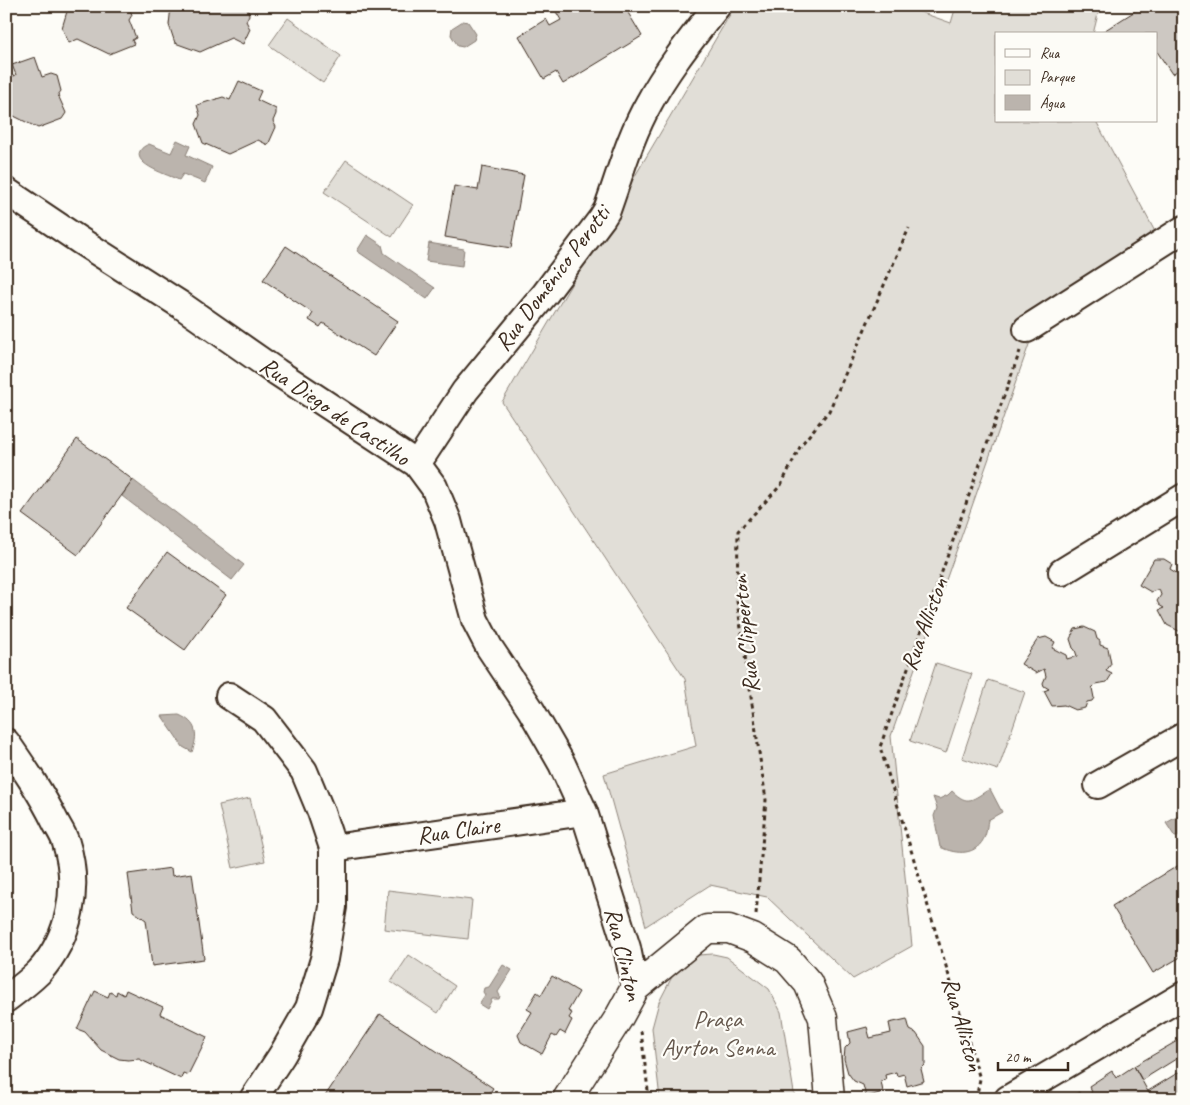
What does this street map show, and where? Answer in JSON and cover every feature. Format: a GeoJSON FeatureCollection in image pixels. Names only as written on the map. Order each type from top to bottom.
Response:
{"type":"FeatureCollection","features":[{"type":"Feature","properties":{"kind":"street","name":"Rua Domênico Perotti"},"geometry":{"type":"LineString","coordinates":[[417,464],[464,391],[545,294],[602,218],[607,210],[632,140],[649,103],[682,53],[717,6]]}},
{"type":"Feature","properties":{"kind":"street","name":"Rua Diego de Castilho"},"geometry":{"type":"LineString","coordinates":[[6,190],[417,464],[434,487],[448,521],[474,620],[489,647],[531,710],[562,764],[584,812]]}},
{"type":"Feature","properties":{"kind":"street"},"geometry":{"type":"LineString","coordinates":[[1027,329],[1184,229]]}},
{"type":"Feature","properties":{"kind":"street"},"geometry":{"type":"LineString","coordinates":[[1062,572],[1184,497]]}},
{"type":"Feature","properties":{"kind":"street"},"geometry":{"type":"LineString","coordinates":[[229,696],[264,719],[304,771],[333,848],[333,907],[324,959],[309,1008],[282,1056],[253,1099]]}},
{"type":"Feature","properties":{"kind":"street"},"geometry":{"type":"LineString","coordinates":[[1098,785],[1184,736]]}},
{"type":"Feature","properties":{"kind":"street"},"geometry":{"type":"LineString","coordinates":[[6,742],[48,806],[66,842],[71,864],[73,891],[69,918],[56,948],[40,970],[26,984],[6,999]]}},
{"type":"Feature","properties":{"kind":"street","name":"Rua Claire"},"geometry":{"type":"LineString","coordinates":[[333,848],[584,812]]}},
{"type":"Feature","properties":{"kind":"street","name":"Rua Clinton"},"geometry":{"type":"LineString","coordinates":[[584,812],[627,948],[635,988]]}},
{"type":"Feature","properties":{"kind":"street"},"geometry":{"type":"LineString","coordinates":[[567,1099],[618,1019],[635,988],[707,929],[729,929],[753,938],[788,960],[808,983],[823,1018],[830,1099]]}},
{"type":"Feature","properties":{"kind":"street"},"geometry":{"type":"LineString","coordinates":[[1008,1099],[1184,995]]}},
{"type":"Feature","properties":{"kind":"path","name":"Rua Clipperton"},"geometry":{"type":"LineString","coordinates":[[753,938],[766,800],[737,601],[738,530],[782,485],[801,445],[829,411],[908,228]]}},
{"type":"Feature","properties":{"kind":"path","name":"Rua Alliston"},"geometry":{"type":"LineString","coordinates":[[976,1099],[980,1079],[880,747],[1009,386],[1027,329]]}},
{"type":"Feature","properties":{"kind":"path","name":"Rua Clinton"},"geometry":{"type":"LineString","coordinates":[[635,988],[649,1099]]}},
{"type":"Feature","properties":{"kind":"green space"},"geometry":{"type":"Polygon","coordinates":[[[735,6],[903,6],[951,23],[956,6],[1100,6],[1094,32],[995,32],[995,122],[1097,122],[1168,256],[1064,314],[1032,336],[891,736],[912,946],[853,979],[767,897],[710,885],[646,926],[604,774],[696,746],[685,679],[502,402],[735,6]]]}},
{"type":"Feature","properties":{"kind":"green space"},"geometry":{"type":"Polygon","coordinates":[[[288,18],[341,56],[323,83],[269,45],[288,18]]]}},
{"type":"Feature","properties":{"kind":"green space"},"geometry":{"type":"Polygon","coordinates":[[[346,160],[413,205],[392,237],[324,192],[346,160]]]}},
{"type":"Feature","properties":{"kind":"green space"},"geometry":{"type":"Polygon","coordinates":[[[936,663],[972,674],[946,753],[910,741],[936,663]]]}},
{"type":"Feature","properties":{"kind":"green space"},"geometry":{"type":"Polygon","coordinates":[[[988,680],[1025,692],[998,770],[962,758],[988,680]]]}},
{"type":"Feature","properties":{"kind":"green space"},"geometry":{"type":"Polygon","coordinates":[[[250,798],[265,861],[233,868],[219,805],[250,798]]]}},
{"type":"Feature","properties":{"kind":"green space"},"geometry":{"type":"Polygon","coordinates":[[[388,890],[472,900],[468,939],[384,929],[388,890]]]}},
{"type":"Feature","properties":{"kind":"green space","name":"Praça Ayrton Senna"},"geometry":{"type":"Polygon","coordinates":[[[713,954],[727,957],[769,989],[781,1012],[795,1099],[660,1099],[652,1028],[659,1002],[674,973],[698,955],[713,954]]]}},
{"type":"Feature","properties":{"kind":"green space"},"geometry":{"type":"Polygon","coordinates":[[[409,955],[455,986],[438,1013],[391,982],[409,955]]]}},
{"type":"Feature","properties":{"kind":"water"},"geometry":{"type":"Polygon","coordinates":[[[463,21],[468,22],[476,34],[474,40],[463,47],[458,46],[451,35],[452,28],[463,21]]]}},
{"type":"Feature","properties":{"kind":"water"},"geometry":{"type":"Polygon","coordinates":[[[177,140],[190,146],[186,155],[212,167],[205,183],[183,174],[179,180],[147,165],[139,156],[142,148],[149,144],[171,153],[177,140]]]}},
{"type":"Feature","properties":{"kind":"water"},"geometry":{"type":"Polygon","coordinates":[[[367,235],[382,245],[384,253],[435,288],[427,299],[357,251],[367,235]]]}},
{"type":"Feature","properties":{"kind":"water"},"geometry":{"type":"Polygon","coordinates":[[[429,243],[464,249],[462,266],[426,261],[429,243]]]}},
{"type":"Feature","properties":{"kind":"water"},"geometry":{"type":"Polygon","coordinates":[[[133,480],[244,565],[232,580],[122,496],[133,480]]]}},
{"type":"Feature","properties":{"kind":"water"},"geometry":{"type":"Polygon","coordinates":[[[179,715],[190,722],[195,730],[196,735],[192,752],[183,747],[162,716],[179,715]]]}},
{"type":"Feature","properties":{"kind":"water"},"geometry":{"type":"Polygon","coordinates":[[[990,789],[1002,812],[988,820],[986,834],[981,843],[966,852],[946,850],[940,847],[934,816],[937,808],[933,797],[939,799],[952,791],[963,799],[971,800],[990,789]]]}},
{"type":"Feature","properties":{"kind":"water"},"geometry":{"type":"Polygon","coordinates":[[[1184,813],[1184,836],[1175,837],[1166,823],[1184,813]]]}},
{"type":"Feature","properties":{"kind":"water"},"geometry":{"type":"Polygon","coordinates":[[[503,965],[512,970],[498,992],[499,999],[492,999],[487,1009],[479,1004],[485,995],[483,992],[484,988],[489,987],[503,965]]]}},
{"type":"Feature","properties":{"kind":"building"},"geometry":{"type":"Polygon","coordinates":[[[71,6],[129,6],[132,15],[129,20],[136,38],[132,40],[134,44],[109,54],[78,39],[69,43],[62,28],[68,8],[71,6]]]}},
{"type":"Feature","properties":{"kind":"building"},"geometry":{"type":"Polygon","coordinates":[[[171,6],[245,6],[248,8],[249,15],[246,21],[250,29],[243,44],[231,38],[200,52],[175,43],[169,25],[171,6]]]}},
{"type":"Feature","properties":{"kind":"building"},"geometry":{"type":"Polygon","coordinates":[[[561,6],[624,6],[642,36],[563,84],[556,72],[544,79],[519,36],[546,19],[550,26],[561,20],[555,10],[561,6]]]}},
{"type":"Feature","properties":{"kind":"building"},"geometry":{"type":"Polygon","coordinates":[[[1143,6],[1184,7],[1184,67],[1172,74],[1158,53],[1158,32],[1102,32],[1143,6]]]}},
{"type":"Feature","properties":{"kind":"building"},"geometry":{"type":"Polygon","coordinates":[[[35,57],[42,77],[51,74],[57,76],[61,91],[58,95],[66,113],[62,119],[38,128],[8,113],[6,114],[6,79],[16,75],[12,65],[35,57]]]}},
{"type":"Feature","properties":{"kind":"building"},"geometry":{"type":"Polygon","coordinates":[[[239,81],[261,91],[257,100],[276,109],[273,121],[276,127],[268,145],[258,140],[228,154],[203,143],[196,124],[200,115],[197,105],[223,97],[230,100],[239,81]]]}},
{"type":"Feature","properties":{"kind":"building"},"geometry":{"type":"Polygon","coordinates":[[[482,167],[524,175],[511,248],[445,237],[454,186],[478,190],[482,167]]]}},
{"type":"Feature","properties":{"kind":"building"},"geometry":{"type":"Polygon","coordinates":[[[286,246],[398,321],[374,356],[323,323],[320,327],[309,320],[313,313],[263,280],[286,246]]]}},
{"type":"Feature","properties":{"kind":"building"},"geometry":{"type":"Polygon","coordinates":[[[77,439],[133,480],[78,555],[22,514],[77,439]]]}},
{"type":"Feature","properties":{"kind":"building"},"geometry":{"type":"Polygon","coordinates":[[[167,552],[226,595],[185,650],[126,608],[167,552]]]}},
{"type":"Feature","properties":{"kind":"building"},"geometry":{"type":"Polygon","coordinates":[[[1154,559],[1164,559],[1172,564],[1170,569],[1178,574],[1180,580],[1184,578],[1184,631],[1181,632],[1167,625],[1159,610],[1164,608],[1157,601],[1161,595],[1159,589],[1151,592],[1139,585],[1154,559]]]}},
{"type":"Feature","properties":{"kind":"building"},"geometry":{"type":"Polygon","coordinates":[[[1084,627],[1095,632],[1100,645],[1108,648],[1111,664],[1106,671],[1112,674],[1107,682],[1096,684],[1092,688],[1094,698],[1092,701],[1087,702],[1085,708],[1075,710],[1064,705],[1052,706],[1044,691],[1049,689],[1043,683],[1046,676],[1044,669],[1036,673],[1021,664],[1038,639],[1046,637],[1055,642],[1052,648],[1066,655],[1067,659],[1077,656],[1070,639],[1075,629],[1084,627]]]}},
{"type":"Feature","properties":{"kind":"building"},"geometry":{"type":"Polygon","coordinates":[[[1184,862],[1184,955],[1153,973],[1112,906],[1184,862]]]}},
{"type":"Feature","properties":{"kind":"building"},"geometry":{"type":"Polygon","coordinates":[[[171,868],[172,876],[192,873],[204,959],[152,966],[146,920],[133,911],[128,874],[171,868]]]}},
{"type":"Feature","properties":{"kind":"building"},"geometry":{"type":"Polygon","coordinates":[[[552,976],[579,992],[568,1011],[572,1013],[569,1018],[572,1020],[565,1034],[560,1031],[556,1037],[552,1035],[542,1054],[521,1042],[518,1035],[532,1012],[527,1009],[537,992],[541,995],[552,976]]]}},
{"type":"Feature","properties":{"kind":"building"},"geometry":{"type":"Polygon","coordinates":[[[126,990],[163,1007],[160,1014],[207,1037],[188,1075],[183,1073],[181,1079],[139,1059],[119,1059],[101,1050],[85,1032],[77,1029],[95,991],[108,997],[110,992],[116,995],[117,991],[124,995],[126,990]]]}},
{"type":"Feature","properties":{"kind":"building"},"geometry":{"type":"Polygon","coordinates":[[[380,1014],[493,1088],[486,1099],[323,1099],[380,1014]]]}},
{"type":"Feature","properties":{"kind":"building"},"geometry":{"type":"Polygon","coordinates":[[[907,1019],[910,1030],[916,1033],[925,1046],[925,1065],[921,1069],[924,1081],[907,1086],[904,1074],[897,1076],[896,1072],[885,1075],[886,1080],[881,1081],[883,1092],[866,1097],[863,1085],[854,1081],[848,1073],[844,1059],[845,1048],[850,1043],[848,1032],[867,1027],[870,1038],[891,1033],[889,1023],[907,1019]]]}},
{"type":"Feature","properties":{"kind":"building"},"geometry":{"type":"Polygon","coordinates":[[[1184,1037],[1184,1054],[1142,1080],[1134,1066],[1184,1037]]]}},
{"type":"Feature","properties":{"kind":"building"},"geometry":{"type":"Polygon","coordinates":[[[1134,1066],[1152,1099],[1082,1099],[1092,1092],[1089,1086],[1112,1071],[1116,1078],[1134,1066]]]}},
{"type":"Feature","properties":{"kind":"building"},"geometry":{"type":"Polygon","coordinates":[[[1184,1069],[1184,1099],[1152,1099],[1148,1091],[1184,1069]]]}},
{"type":"Feature","properties":{"kind":"building"},"geometry":{"type":"Polygon","coordinates":[[[1079,1092],[1082,1099],[1068,1099],[1079,1092]]]}}]}
